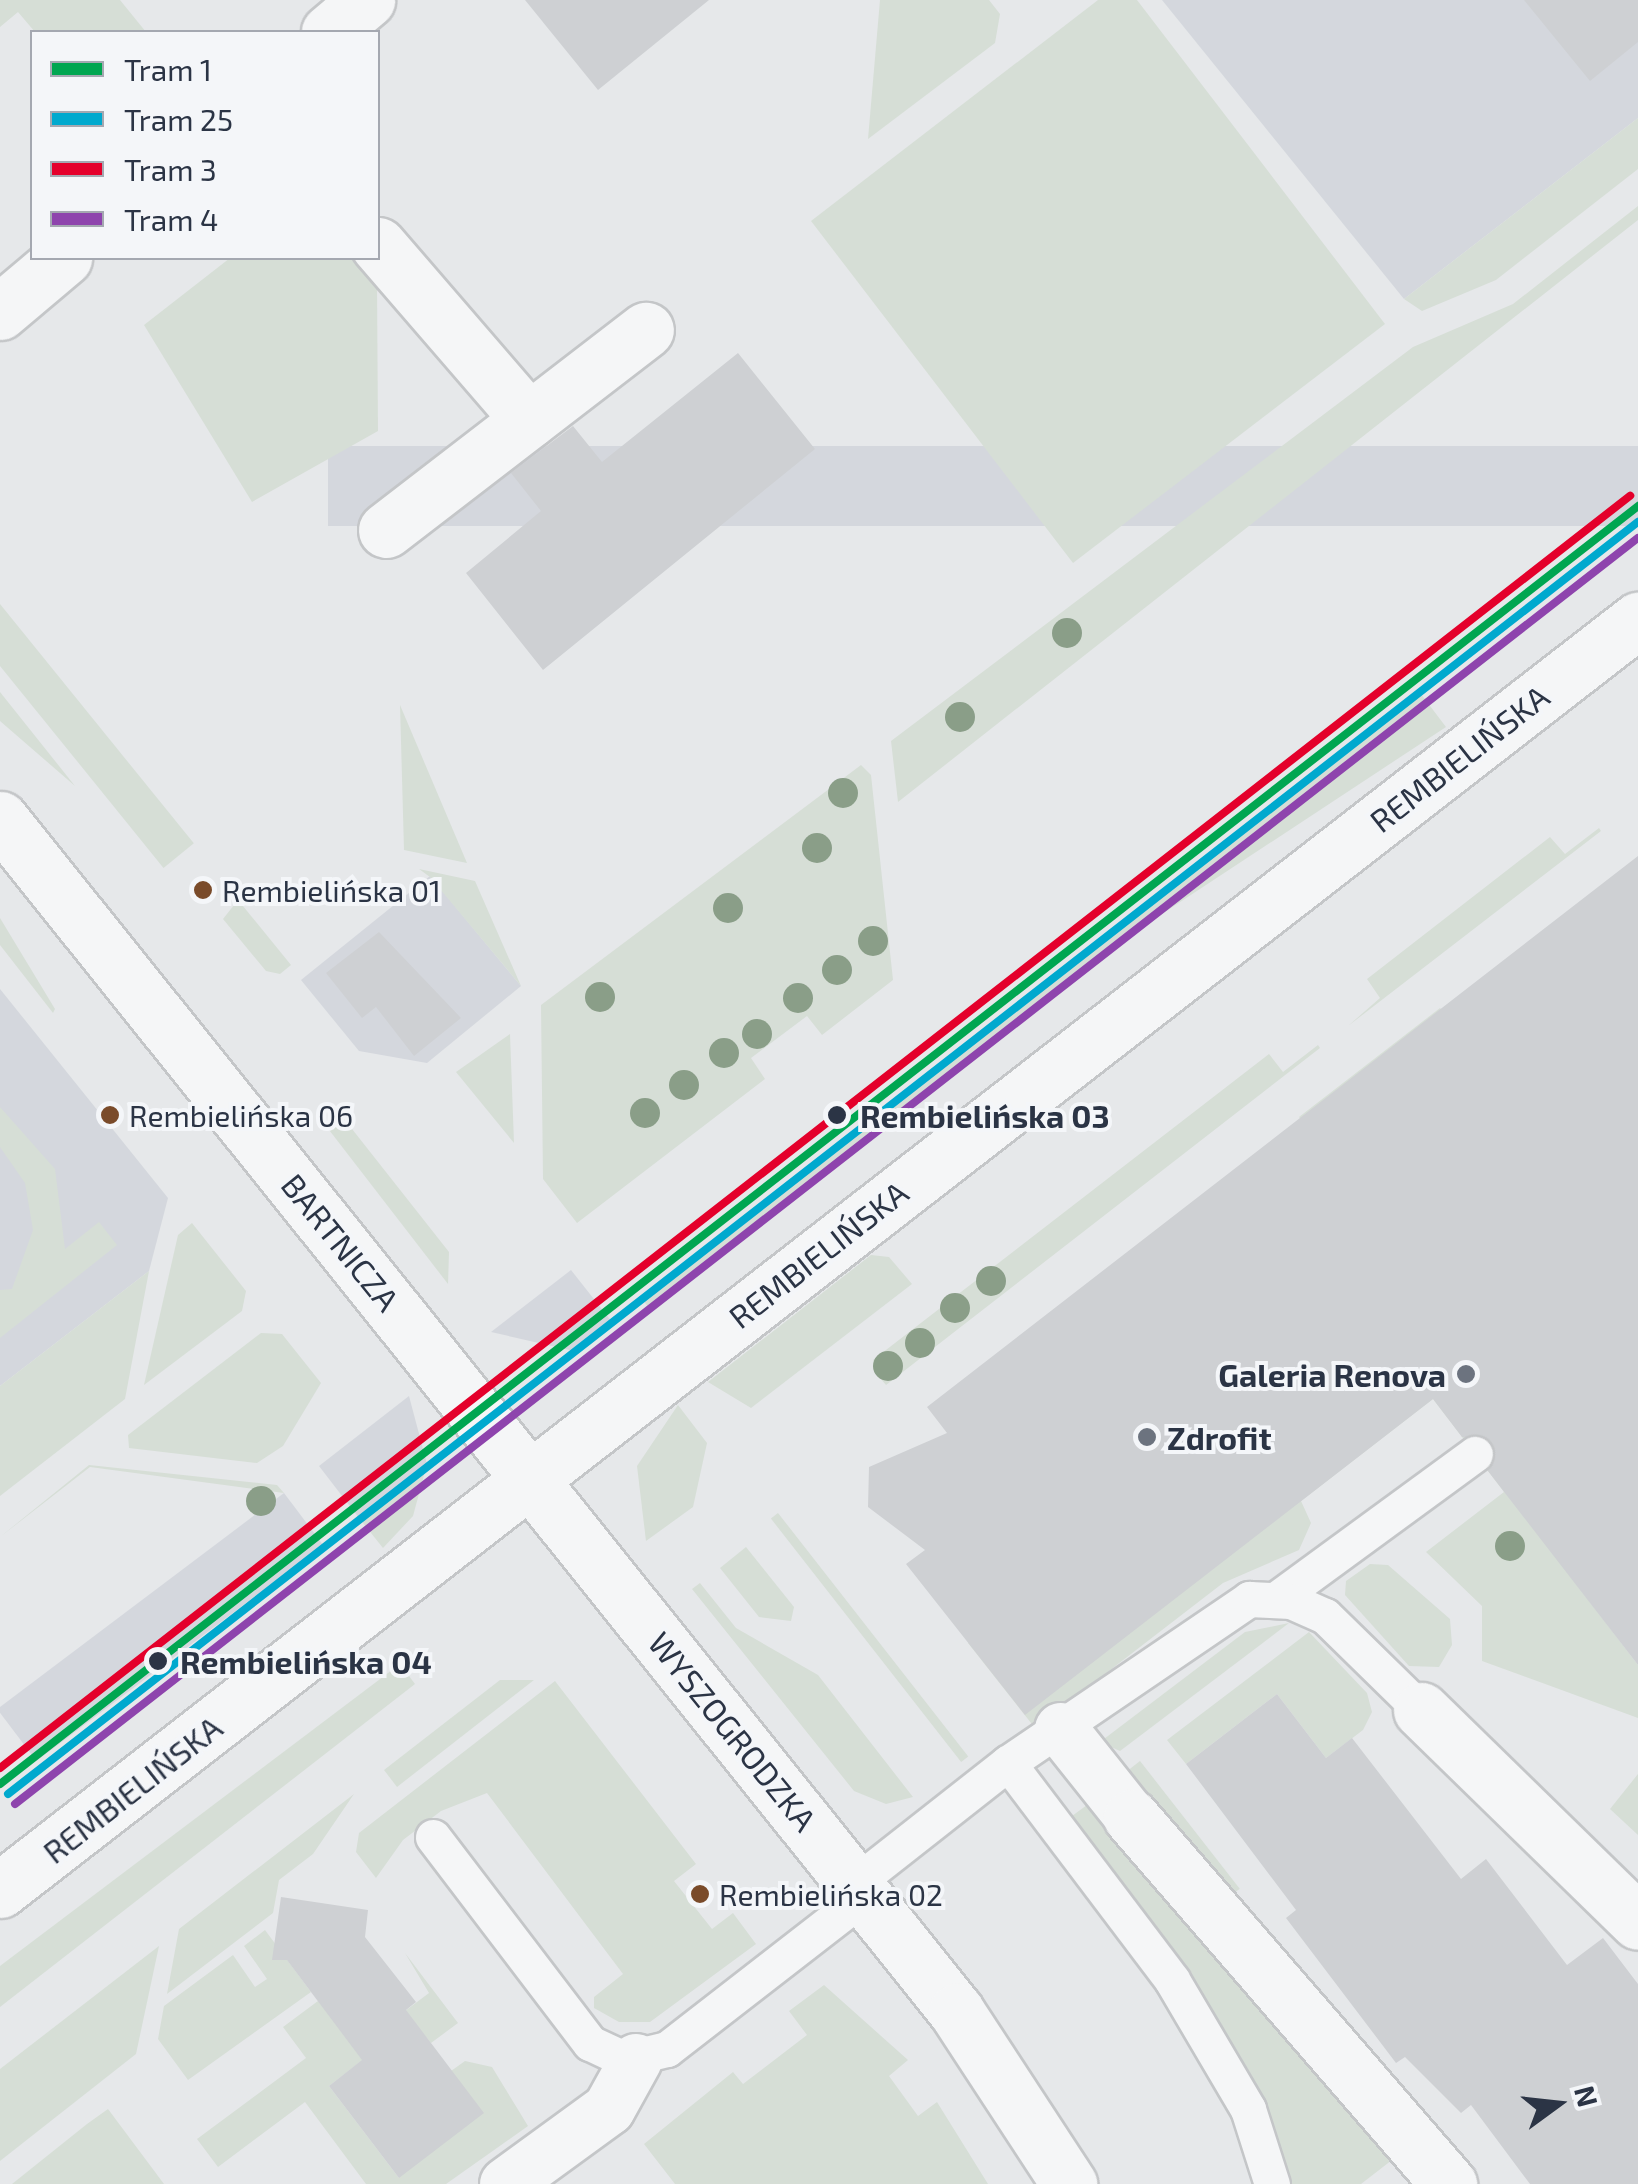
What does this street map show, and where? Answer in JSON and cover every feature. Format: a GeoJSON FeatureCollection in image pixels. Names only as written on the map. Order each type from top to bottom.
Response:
{"type":"FeatureCollection","features":[{"type":"Feature","properties":{"kind":"street"},"geometry":{"type":"LineString","coordinates":[[331,30],[368,0]]}},
{"type":"Feature","properties":{"kind":"street"},"geometry":{"type":"LineString","coordinates":[[380,246],[529,420]]}},
{"type":"Feature","properties":{"kind":"street"},"geometry":{"type":"LineString","coordinates":[[0,312],[62,260]]}},
{"type":"Feature","properties":{"kind":"street"},"geometry":{"type":"LineString","coordinates":[[386,530],[646,330]]}},
{"type":"Feature","properties":{"kind":"street","name":"REMBIELIŃSKA"},"geometry":{"type":"LineString","coordinates":[[0,1890],[1638,620]]}},
{"type":"Feature","properties":{"kind":"street","name":"BARTNICZA"},"geometry":{"type":"LineString","coordinates":[[0,819],[530,1478]]}},
{"type":"Feature","properties":{"kind":"street","name":"WYSZOGRODZKA"},"geometry":{"type":"LineString","coordinates":[[530,1478],[956,2011],[1069,2184]]}},
{"type":"Feature","properties":{"kind":"street"},"geometry":{"type":"LineString","coordinates":[[1420,1710],[1638,1922]]}},
{"type":"Feature","properties":{"kind":"street"},"geometry":{"type":"LineString","coordinates":[[1061,1729],[1131,1817],[1448,2184]]}},
{"type":"Feature","properties":{"kind":"street"},"geometry":{"type":"LineString","coordinates":[[506,2184],[609,2110],[636,2060]]}},
{"type":"Feature","properties":{"kind":"lane"},"geometry":{"type":"LineString","coordinates":[[432,1837],[590,2043],[636,2060],[667,2049],[1008,1762],[1061,1729],[1222,1611],[1278,1598],[1475,1454]]}},
{"type":"Feature","properties":{"kind":"lane"},"geometry":{"type":"LineString","coordinates":[[1278,1598],[1325,1616],[1420,1710]]}},
{"type":"Feature","properties":{"kind":"lane"},"geometry":{"type":"LineString","coordinates":[[1008,1762],[1180,1993],[1248,2109],[1272,2184]]}},
{"type":"Feature","properties":{"kind":"shaded area"},"geometry":{"type":"Polygon","coordinates":[[[0,0],[120,0],[144,30],[33,30],[18,12],[0,27],[0,0]]]}},
{"type":"Feature","properties":{"kind":"shaded area"},"geometry":{"type":"Polygon","coordinates":[[[880,0],[989,0],[1000,14],[995,43],[868,139],[880,0]]]}},
{"type":"Feature","properties":{"kind":"shaded area"},"geometry":{"type":"Polygon","coordinates":[[[1098,0],[1137,0],[1385,324],[1073,563],[811,221],[1098,0]]]}},
{"type":"Feature","properties":{"kind":"shaded area"},"geometry":{"type":"Polygon","coordinates":[[[1162,0],[1638,0],[1638,118],[1404,299],[1162,0]]]}},
{"type":"Feature","properties":{"kind":"shaded area"},"geometry":{"type":"Polygon","coordinates":[[[1638,118],[1638,169],[1496,280],[1422,311],[1404,299],[1638,118]]]}},
{"type":"Feature","properties":{"kind":"shaded area"},"geometry":{"type":"Polygon","coordinates":[[[1638,206],[1638,220],[898,802],[891,741],[1413,347],[1513,304],[1638,206]]]}},
{"type":"Feature","properties":{"kind":"shaded area"},"geometry":{"type":"Polygon","coordinates":[[[227,260],[355,260],[377,284],[378,431],[252,502],[144,325],[227,260]]]}},
{"type":"Feature","properties":{"kind":"shaded area"},"geometry":{"type":"Polygon","coordinates":[[[328,446],[1638,446],[1638,526],[328,526],[328,446]]]}},
{"type":"Feature","properties":{"kind":"shaded area"},"geometry":{"type":"Polygon","coordinates":[[[0,604],[194,843],[164,868],[0,666],[0,604]]]}},
{"type":"Feature","properties":{"kind":"shaded area"},"geometry":{"type":"Polygon","coordinates":[[[0,692],[75,786],[0,721],[0,692]]]}},
{"type":"Feature","properties":{"kind":"shaded area"},"geometry":{"type":"Polygon","coordinates":[[[1421,694],[1446,727],[1124,939],[649,1308],[642,1299],[1421,694]]]}},
{"type":"Feature","properties":{"kind":"shaded area"},"geometry":{"type":"Polygon","coordinates":[[[400,705],[467,863],[404,850],[400,705]]]}},
{"type":"Feature","properties":{"kind":"shaded area"},"geometry":{"type":"Polygon","coordinates":[[[861,765],[871,775],[893,980],[822,1035],[807,1016],[751,1058],[765,1079],[577,1223],[543,1179],[541,1005],[861,765]]]}},
{"type":"Feature","properties":{"kind":"shaded area"},"geometry":{"type":"Polygon","coordinates":[[[1599,828],[1601,831],[1348,1026],[1380,998],[1367,979],[1550,837],[1565,854],[1599,828]]]}},
{"type":"Feature","properties":{"kind":"shaded area"},"geometry":{"type":"Polygon","coordinates":[[[419,869],[475,881],[521,986],[430,877],[419,869]]]}},
{"type":"Feature","properties":{"kind":"shaded area"},"geometry":{"type":"Polygon","coordinates":[[[430,876],[521,986],[427,1063],[359,1051],[301,980],[430,876]]]}},
{"type":"Feature","properties":{"kind":"shaded area"},"geometry":{"type":"Polygon","coordinates":[[[238,900],[291,965],[280,974],[266,971],[223,919],[238,900]]]}},
{"type":"Feature","properties":{"kind":"shaded area"},"geometry":{"type":"Polygon","coordinates":[[[0,918],[55,1009],[53,1013],[0,945],[0,918]]]}},
{"type":"Feature","properties":{"kind":"shaded area"},"geometry":{"type":"Polygon","coordinates":[[[0,989],[168,1198],[149,1271],[0,1386],[0,989]]]}},
{"type":"Feature","properties":{"kind":"shaded area","name":"Galeria Renova"},"geometry":{"type":"Polygon","coordinates":[[[1440,1008],[1586,1197],[1570,1576],[1638,1665],[1638,1718],[1482,1661],[1482,1606],[1426,1552],[1504,1492],[1433,1399],[1301,1501],[1311,1523],[1299,1550],[1223,1583],[1035,1728],[968,1643],[1021,1602],[1367,1205],[1299,1117],[1440,1008]]]}},
{"type":"Feature","properties":{"kind":"shaded area"},"geometry":{"type":"Polygon","coordinates":[[[510,1034],[514,1143],[456,1072],[510,1034]]]}},
{"type":"Feature","properties":{"kind":"shaded area"},"geometry":{"type":"Polygon","coordinates":[[[1318,1045],[1320,1048],[886,1385],[880,1378],[873,1360],[1269,1054],[1283,1072],[1318,1045]]]}},
{"type":"Feature","properties":{"kind":"shaded area"},"geometry":{"type":"Polygon","coordinates":[[[0,1107],[55,1169],[65,1249],[99,1222],[117,1245],[0,1338],[0,1290],[12,1289],[33,1230],[25,1183],[0,1147],[0,1107]]]}},
{"type":"Feature","properties":{"kind":"shaded area"},"geometry":{"type":"Polygon","coordinates":[[[341,1115],[449,1252],[448,1284],[326,1126],[341,1115]]]}},
{"type":"Feature","properties":{"kind":"shaded area"},"geometry":{"type":"Polygon","coordinates":[[[192,1223],[246,1291],[242,1311],[144,1385],[178,1235],[192,1223]]]}},
{"type":"Feature","properties":{"kind":"shaded area"},"geometry":{"type":"Polygon","coordinates":[[[871,1255],[889,1257],[912,1284],[751,1408],[708,1382],[871,1255]]]}},
{"type":"Feature","properties":{"kind":"shaded area"},"geometry":{"type":"Polygon","coordinates":[[[571,1270],[612,1322],[574,1351],[491,1332],[571,1270]]]}},
{"type":"Feature","properties":{"kind":"shaded area"},"geometry":{"type":"Polygon","coordinates":[[[149,1271],[125,1399],[0,1496],[0,1386],[149,1271]]]}},
{"type":"Feature","properties":{"kind":"shaded area"},"geometry":{"type":"Polygon","coordinates":[[[261,1333],[282,1334],[321,1383],[283,1446],[257,1463],[129,1448],[128,1435],[261,1333]]]}},
{"type":"Feature","properties":{"kind":"shaded area"},"geometry":{"type":"Polygon","coordinates":[[[409,1396],[427,1464],[359,1518],[319,1466],[409,1396]]]}},
{"type":"Feature","properties":{"kind":"shaded area"},"geometry":{"type":"Polygon","coordinates":[[[678,1405],[707,1443],[693,1507],[646,1541],[637,1466],[678,1405]]]}},
{"type":"Feature","properties":{"kind":"shaded area"},"geometry":{"type":"Polygon","coordinates":[[[427,1464],[413,1516],[383,1548],[359,1518],[427,1464]]]}},
{"type":"Feature","properties":{"kind":"shaded area"},"geometry":{"type":"Polygon","coordinates":[[[89,1465],[277,1485],[284,1493],[90,1467],[0,1537],[89,1465]]]}},
{"type":"Feature","properties":{"kind":"shaded area"},"geometry":{"type":"Polygon","coordinates":[[[284,1493],[323,1545],[36,1761],[0,1713],[0,1707],[284,1493]]]}},
{"type":"Feature","properties":{"kind":"shaded area"},"geometry":{"type":"Polygon","coordinates":[[[778,1513],[968,1756],[961,1762],[771,1519],[778,1513]]]}},
{"type":"Feature","properties":{"kind":"shaded area"},"geometry":{"type":"Polygon","coordinates":[[[746,1547],[794,1607],[791,1621],[759,1617],[720,1568],[746,1547]]]}},
{"type":"Feature","properties":{"kind":"shaded area"},"geometry":{"type":"Polygon","coordinates":[[[1370,1564],[1388,1565],[1450,1619],[1452,1645],[1439,1667],[1409,1666],[1345,1595],[1346,1581],[1370,1564]]]}},
{"type":"Feature","properties":{"kind":"shaded area"},"geometry":{"type":"Polygon","coordinates":[[[700,1583],[736,1628],[818,1675],[913,1797],[886,1804],[854,1791],[692,1589],[700,1583]]]}},
{"type":"Feature","properties":{"kind":"shaded area"},"geometry":{"type":"Polygon","coordinates":[[[1289,1623],[1120,1751],[1100,1742],[1245,1632],[1289,1623]]]}},
{"type":"Feature","properties":{"kind":"shaded area"},"geometry":{"type":"Polygon","coordinates":[[[1309,1632],[1367,1693],[1372,1712],[1363,1730],[1326,1758],[1277,1694],[1186,1764],[1167,1740],[1309,1632]]]}},
{"type":"Feature","properties":{"kind":"shaded area"},"geometry":{"type":"Polygon","coordinates":[[[400,1664],[415,1684],[0,2007],[0,1966],[400,1664]]]}},
{"type":"Feature","properties":{"kind":"shaded area"},"geometry":{"type":"Polygon","coordinates":[[[500,1680],[534,1680],[397,1787],[384,1770],[500,1680]]]}},
{"type":"Feature","properties":{"kind":"shaded area"},"geometry":{"type":"Polygon","coordinates":[[[555,1681],[696,1864],[674,1881],[712,1929],[733,1913],[756,1944],[650,2022],[619,2022],[594,2008],[594,1997],[623,1974],[487,1793],[441,1811],[403,1840],[376,1878],[356,1852],[359,1833],[555,1681]]]}},
{"type":"Feature","properties":{"kind":"shaded area"},"geometry":{"type":"Polygon","coordinates":[[[1140,1761],[1240,1889],[1223,1902],[1123,1774],[1140,1761]]]}},
{"type":"Feature","properties":{"kind":"shaded area"},"geometry":{"type":"Polygon","coordinates":[[[1638,1774],[1638,1835],[1610,1809],[1638,1774]]]}},
{"type":"Feature","properties":{"kind":"shaded area"},"geometry":{"type":"Polygon","coordinates":[[[354,1794],[313,1854],[279,1880],[273,1913],[167,1994],[179,1929],[354,1794]]]}},
{"type":"Feature","properties":{"kind":"shaded area"},"geometry":{"type":"Polygon","coordinates":[[[1087,1805],[1101,1810],[1392,2160],[1361,2184],[1288,2184],[1266,2111],[1199,1994],[1072,1816],[1087,1805]]]}},
{"type":"Feature","properties":{"kind":"shaded area"},"geometry":{"type":"Polygon","coordinates":[[[265,1930],[311,1992],[188,2080],[158,2039],[164,2006],[233,1955],[255,1987],[267,1979],[244,1946],[265,1930]]]}},
{"type":"Feature","properties":{"kind":"shaded area"},"geometry":{"type":"Polygon","coordinates":[[[159,1946],[136,2054],[0,2161],[0,2069],[159,1946]]]}},
{"type":"Feature","properties":{"kind":"shaded area"},"geometry":{"type":"Polygon","coordinates":[[[405,1953],[458,2023],[431,2043],[413,2021],[329,2086],[399,2178],[451,2071],[465,2061],[492,2067],[528,2126],[446,2184],[366,2184],[305,2102],[218,2167],[197,2139],[306,2058],[283,2027],[318,2001],[365,2041],[429,1993],[405,1953]]]}},
{"type":"Feature","properties":{"kind":"shaded area"},"geometry":{"type":"Polygon","coordinates":[[[824,1985],[908,2060],[889,2076],[918,2116],[937,2102],[988,2184],[675,2184],[644,2144],[733,2072],[743,2084],[807,2035],[789,2011],[824,1985]]]}},
{"type":"Feature","properties":{"kind":"shaded area"},"geometry":{"type":"Polygon","coordinates":[[[108,2109],[164,2184],[12,2184],[87,2124],[108,2109]]]}},
{"type":"Feature","properties":{"kind":"building"},"geometry":{"type":"Polygon","coordinates":[[[525,0],[709,0],[598,90],[525,0]]]}},
{"type":"Feature","properties":{"kind":"building"},"geometry":{"type":"Polygon","coordinates":[[[1524,0],[1638,0],[1638,42],[1590,81],[1524,0]]]}},
{"type":"Feature","properties":{"kind":"building"},"geometry":{"type":"Polygon","coordinates":[[[738,353],[815,449],[543,670],[466,573],[541,511],[511,473],[573,426],[602,462],[738,353]]]}},
{"type":"Feature","properties":{"kind":"building"},"geometry":{"type":"Polygon","coordinates":[[[1638,856],[1638,1665],[1488,1471],[1491,1441],[1462,1437],[1433,1399],[1025,1715],[906,1564],[925,1550],[868,1507],[869,1467],[947,1433],[927,1407],[1638,856]]]}},
{"type":"Feature","properties":{"kind":"building"},"geometry":{"type":"Polygon","coordinates":[[[379,932],[461,1018],[414,1056],[376,1007],[362,1018],[326,973],[379,932]]]}},
{"type":"Feature","properties":{"kind":"building"},"geometry":{"type":"Polygon","coordinates":[[[1277,1694],[1326,1758],[1352,1738],[1461,1879],[1486,1859],[1567,1965],[1603,1938],[1638,1984],[1638,2184],[1530,2184],[1471,2105],[1461,2113],[1405,2057],[1396,2063],[1286,1918],[1296,1910],[1186,1764],[1277,1694]]]}},
{"type":"Feature","properties":{"kind":"building"},"geometry":{"type":"Polygon","coordinates":[[[281,1897],[368,1910],[365,1937],[416,2002],[406,2010],[484,2113],[399,2178],[329,2086],[362,2060],[287,1960],[272,1960],[281,1897]]]}},
{"type":"Feature","properties":{"kind":"tram line","name":"3"},"geometry":{"type":"LineString","coordinates":[[0,1768],[1630,496]]}},
{"type":"Feature","properties":{"kind":"tram line","name":"1"},"geometry":{"type":"LineString","coordinates":[[0,1784],[1638,506]]}},
{"type":"Feature","properties":{"kind":"tram line","name":"25"},"geometry":{"type":"LineString","coordinates":[[8,1794],[1638,522]]}},
{"type":"Feature","properties":{"kind":"tram line","name":"4"},"geometry":{"type":"LineString","coordinates":[[15,1804],[1638,538]]}},
{"type":"Feature","properties":{"kind":"place","name":"Rembielińska 01"},"geometry":{"type":"Point","coordinates":[203,890]}},
{"type":"Feature","properties":{"kind":"place","name":"Rembielińska 06"},"geometry":{"type":"Point","coordinates":[110,1115]}},
{"type":"Feature","properties":{"kind":"place","name":"Rembielińska 03"},"geometry":{"type":"Point","coordinates":[837,1115]}},
{"type":"Feature","properties":{"kind":"place","name":"Galeria Renova"},"geometry":{"type":"Point","coordinates":[1466,1374]}},
{"type":"Feature","properties":{"kind":"place","name":"Zdrofit"},"geometry":{"type":"Point","coordinates":[1147,1437]}},
{"type":"Feature","properties":{"kind":"place","name":"Rembielińska 04"},"geometry":{"type":"Point","coordinates":[158,1661]}},
{"type":"Feature","properties":{"kind":"place","name":"Rembielińska 02"},"geometry":{"type":"Point","coordinates":[700,1894]}}]}
